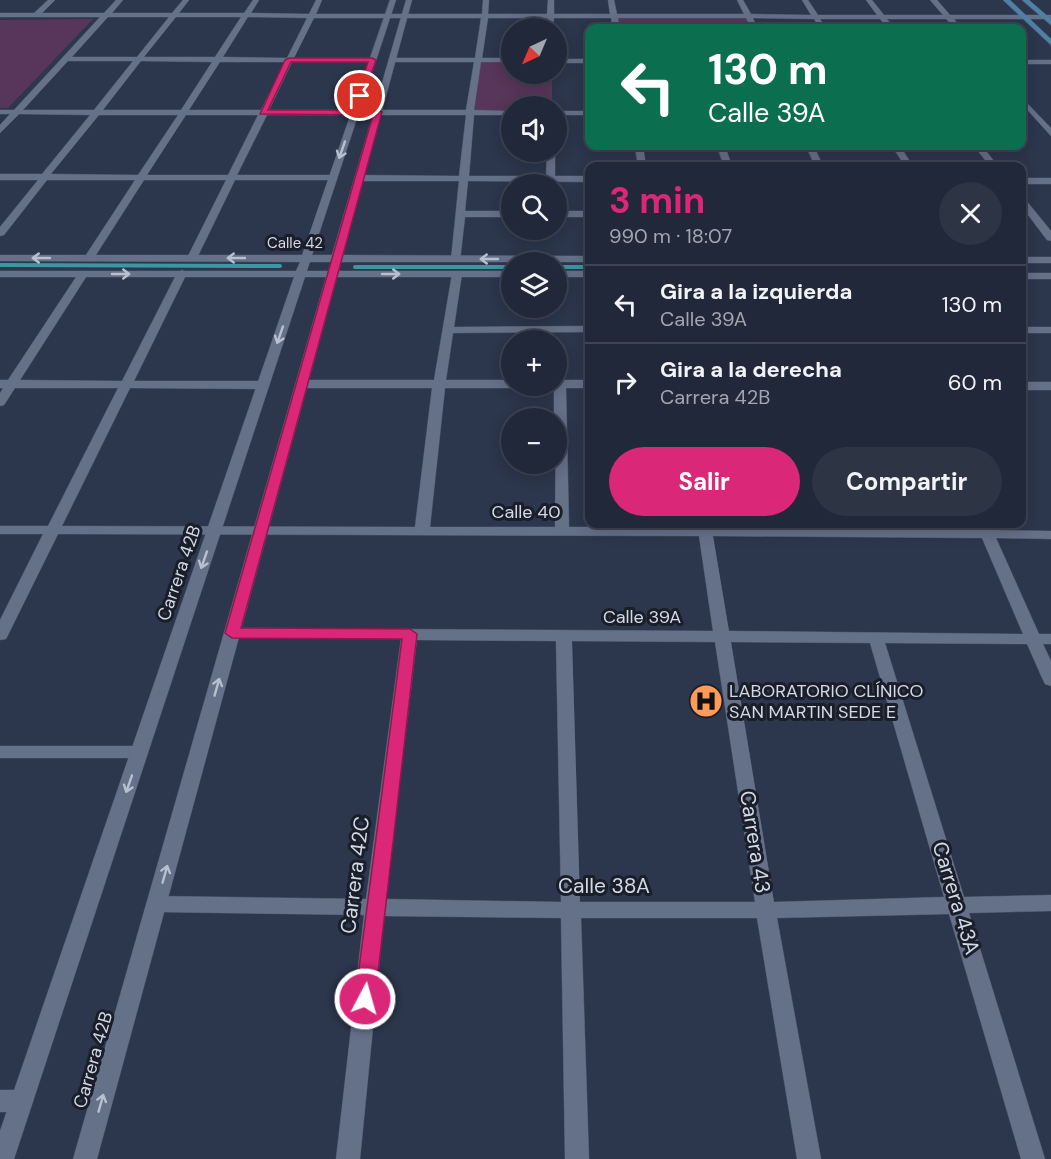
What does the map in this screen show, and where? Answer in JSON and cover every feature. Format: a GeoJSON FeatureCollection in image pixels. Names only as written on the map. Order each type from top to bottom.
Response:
{"type":"FeatureCollection","features":[{"type":"Feature","properties":{"kind":"main road"},"geometry":{"type":"LineString","coordinates":[[1006,0],[1051,43]]}},
{"type":"Feature","properties":{"kind":"main road"},"geometry":{"type":"LineString","coordinates":[[1025,0],[1047,17],[1051,23]]}},
{"type":"Feature","properties":{"kind":"street"},"geometry":{"type":"LineString","coordinates":[[36,15],[52,0]]}},
{"type":"Feature","properties":{"kind":"street"},"geometry":{"type":"LineString","coordinates":[[0,130],[120,0]]}},
{"type":"Feature","properties":{"kind":"street"},"geometry":{"type":"LineString","coordinates":[[0,233],[186,0]]}},
{"type":"Feature","properties":{"kind":"street"},"geometry":{"type":"LineString","coordinates":[[89,258],[256,0]]}},
{"type":"Feature","properties":{"kind":"street"},"geometry":{"type":"LineString","coordinates":[[192,258],[319,0]]}},
{"type":"Feature","properties":{"kind":"street","name":"Carrera 42B"},"geometry":{"type":"LineString","coordinates":[[2,1159],[11,1101],[139,752],[393,0]]}},
{"type":"Feature","properties":{"kind":"street"},"geometry":{"type":"LineString","coordinates":[[456,259],[470,113],[486,0]]}},
{"type":"Feature","properties":{"kind":"street"},"geometry":{"type":"LineString","coordinates":[[549,18],[551,0]]}},
{"type":"Feature","properties":{"kind":"street"},"geometry":{"type":"LineString","coordinates":[[610,0],[615,24]]}},
{"type":"Feature","properties":{"kind":"street"},"geometry":{"type":"LineString","coordinates":[[740,0],[752,24]]}},
{"type":"Feature","properties":{"kind":"street"},"geometry":{"type":"LineString","coordinates":[[804,0],[820,24]]}},
{"type":"Feature","properties":{"kind":"street"},"geometry":{"type":"LineString","coordinates":[[869,0],[888,24]]}},
{"type":"Feature","properties":{"kind":"street"},"geometry":{"type":"LineString","coordinates":[[933,0],[954,24]]}},
{"type":"Feature","properties":{"kind":"street"},"geometry":{"type":"LineString","coordinates":[[0,15],[388,15],[407,8],[485,15],[613,15],[677,11],[747,16],[1047,17]]}},
{"type":"Feature","properties":{"kind":"street","name":"Carrera 42B"},"geometry":{"type":"LineString","coordinates":[[85,1159],[407,8]]}},
{"type":"Feature","properties":{"kind":"street"},"geometry":{"type":"LineString","coordinates":[[65,59],[372,60]]}},
{"type":"Feature","properties":{"kind":"street"},"geometry":{"type":"LineString","coordinates":[[392,60],[501,60]]}},
{"type":"Feature","properties":{"kind":"street"},"geometry":{"type":"LineString","coordinates":[[567,60],[585,61]]}},
{"type":"Feature","properties":{"kind":"street"},"geometry":{"type":"LineString","coordinates":[[1026,62],[1051,62]]}},
{"type":"Feature","properties":{"kind":"street"},"geometry":{"type":"LineString","coordinates":[[1026,105],[1051,133]]}},
{"type":"Feature","properties":{"kind":"street"},"geometry":{"type":"LineString","coordinates":[[0,112],[501,113]]}},
{"type":"Feature","properties":{"kind":"street"},"geometry":{"type":"LineString","coordinates":[[567,113],[585,113]]}},
{"type":"Feature","properties":{"kind":"street"},"geometry":{"type":"LineString","coordinates":[[1026,114],[1051,114]]}},
{"type":"Feature","properties":{"kind":"street"},"geometry":{"type":"LineString","coordinates":[[981,150],[991,162]]}},
{"type":"Feature","properties":{"kind":"street"},"geometry":{"type":"LineString","coordinates":[[0,177],[333,178]]}},
{"type":"Feature","properties":{"kind":"street"},"geometry":{"type":"LineString","coordinates":[[360,178],[501,178]]}},
{"type":"Feature","properties":{"kind":"street"},"geometry":{"type":"LineString","coordinates":[[567,178],[585,179]]}},
{"type":"Feature","properties":{"kind":"street"},"geometry":{"type":"LineString","coordinates":[[1026,181],[1051,181]]}},
{"type":"Feature","properties":{"kind":"street"},"geometry":{"type":"LineString","coordinates":[[1026,206],[1051,238]]}},
{"type":"Feature","properties":{"kind":"street"},"geometry":{"type":"LineString","coordinates":[[460,214],[501,214]]}},
{"type":"Feature","properties":{"kind":"street"},"geometry":{"type":"LineString","coordinates":[[567,214],[585,214]]}},
{"type":"Feature","properties":{"kind":"street"},"geometry":{"type":"LineString","coordinates":[[1026,216],[1051,216]]}},
{"type":"Feature","properties":{"kind":"street","name":"Calle 42"},"geometry":{"type":"LineString","coordinates":[[0,258],[192,258],[457,274],[501,274]]}},
{"type":"Feature","properties":{"kind":"street","name":"Calle 42"},"geometry":{"type":"LineString","coordinates":[[0,274],[182,273],[456,259],[585,259]]}},
{"type":"Feature","properties":{"kind":"street"},"geometry":{"type":"LineString","coordinates":[[1026,260],[1051,260]]}},
{"type":"Feature","properties":{"kind":"street"},"geometry":{"type":"LineString","coordinates":[[0,635],[182,273]]}},
{"type":"Feature","properties":{"kind":"street"},"geometry":{"type":"LineString","coordinates":[[0,402],[6,384],[83,274]]}},
{"type":"Feature","properties":{"kind":"street"},"geometry":{"type":"LineString","coordinates":[[422,531],[439,384],[457,274]]}},
{"type":"Feature","properties":{"kind":"street"},"geometry":{"type":"LineString","coordinates":[[567,274],[585,274]]}},
{"type":"Feature","properties":{"kind":"street"},"geometry":{"type":"LineString","coordinates":[[1026,276],[1051,276]]}},
{"type":"Feature","properties":{"kind":"street"},"geometry":{"type":"LineString","coordinates":[[449,330],[585,328]]}},
{"type":"Feature","properties":{"kind":"street"},"geometry":{"type":"LineString","coordinates":[[1026,330],[1051,330]]}},
{"type":"Feature","properties":{"kind":"street"},"geometry":{"type":"LineString","coordinates":[[6,384],[263,385]]}},
{"type":"Feature","properties":{"kind":"street"},"geometry":{"type":"LineString","coordinates":[[302,384],[501,384]]}},
{"type":"Feature","properties":{"kind":"street"},"geometry":{"type":"LineString","coordinates":[[567,384],[585,384]]}},
{"type":"Feature","properties":{"kind":"street"},"geometry":{"type":"LineString","coordinates":[[1026,387],[1049,390]]}},
{"type":"Feature","properties":{"kind":"street"},"geometry":{"type":"LineString","coordinates":[[558,396],[562,532]]}},
{"type":"Feature","properties":{"kind":"street","name":"Calle 40"},"geometry":{"type":"LineString","coordinates":[[0,530],[562,532],[705,528],[986,529],[1051,535]]}},
{"type":"Feature","properties":{"kind":"street","name":"Carrera 43"},"geometry":{"type":"LineString","coordinates":[[705,528],[721,637],[809,1159]]}},
{"type":"Feature","properties":{"kind":"street"},"geometry":{"type":"LineString","coordinates":[[986,529],[1051,680]]}},
{"type":"Feature","properties":{"kind":"street","name":"Calle 39A"},"geometry":{"type":"LineString","coordinates":[[232,633],[1051,639]]}},
{"type":"Feature","properties":{"kind":"street","name":"Carrera 42C"},"geometry":{"type":"LineString","coordinates":[[348,1159],[375,907],[410,634]]}},
{"type":"Feature","properties":{"kind":"street"},"geometry":{"type":"LineString","coordinates":[[564,636],[577,1159]]}},
{"type":"Feature","properties":{"kind":"street","name":"Carrera 43A"},"geometry":{"type":"LineString","coordinates":[[876,638],[1033,1159]]}},
{"type":"Feature","properties":{"kind":"street"},"geometry":{"type":"LineString","coordinates":[[0,752],[139,752]]}},
{"type":"Feature","properties":{"kind":"street","name":"Calle 38A"},"geometry":{"type":"LineString","coordinates":[[157,904],[571,910],[766,909],[1051,903]]}},
{"type":"Feature","properties":{"kind":"shaded area"},"geometry":{"type":"Polygon","coordinates":[[[613,15],[747,16],[752,24],[615,24],[613,15]]]}},
{"type":"Feature","properties":{"kind":"shaded area"},"geometry":{"type":"Polygon","coordinates":[[[93,19],[8,108],[0,108],[0,20],[93,19]]]}},
{"type":"Feature","properties":{"kind":"shaded area"},"geometry":{"type":"Polygon","coordinates":[[[477,60],[501,60],[501,84],[552,84],[552,96],[501,96],[501,113],[470,113],[477,60]]]}},
{"type":"Feature","properties":{"kind":"shaded area"},"geometry":{"type":"Polygon","coordinates":[[[777,528],[866,528],[868,532],[778,532],[777,528]]]}},
{"type":"Feature","properties":{"kind":"waterway"},"geometry":{"type":"LineString","coordinates":[[0,265],[280,266]]}},
{"type":"Feature","properties":{"kind":"waterway"},"geometry":{"type":"LineString","coordinates":[[355,267],[501,267]]}},
{"type":"Feature","properties":{"kind":"waterway"},"geometry":{"type":"LineString","coordinates":[[567,267],[585,267]]}},
{"type":"Feature","properties":{"kind":"place","name":"LABORATORIO CLÍNICO SAN MARTIN SEDE E"},"geometry":{"type":"Point","coordinates":[706,701]}},
{"type":"Feature","properties":{"kind":"route"},"geometry":{"type":"LineString","coordinates":[[360,96],[372,60],[289,60],[263,112],[378,112],[232,633],[410,634],[365,999]]}}]}
